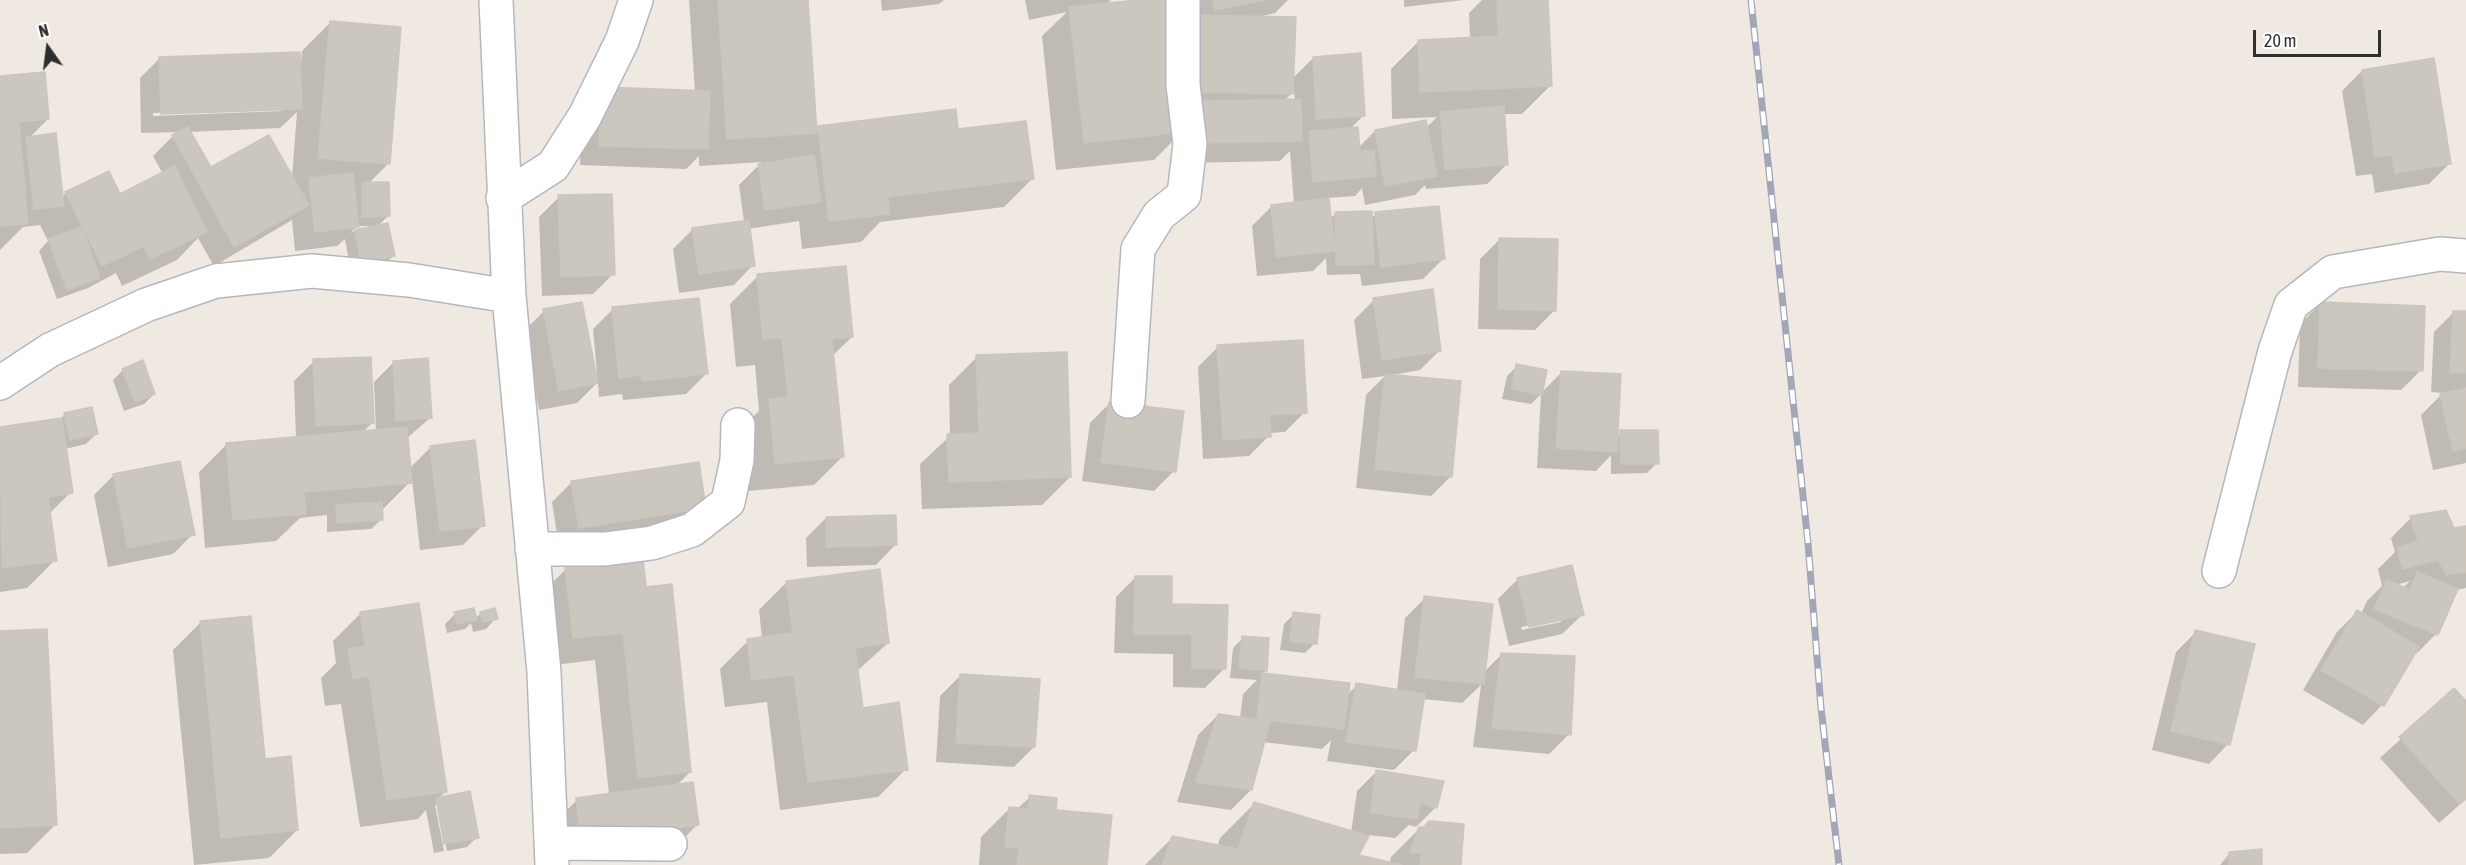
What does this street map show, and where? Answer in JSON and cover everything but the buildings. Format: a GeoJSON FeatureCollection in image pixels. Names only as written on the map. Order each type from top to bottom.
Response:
{"type":"FeatureCollection","features":[{"type":"Feature","properties":{"kind":"street"},"geometry":{"type":"LineString","coordinates":[[496,0],[509,296],[544,672],[552,854],[670,844]]}},
{"type":"Feature","properties":{"kind":"street"},"geometry":{"type":"LineString","coordinates":[[503,198],[553,166],[585,116],[622,41],[636,0]]}},
{"type":"Feature","properties":{"kind":"street"},"geometry":{"type":"LineString","coordinates":[[1128,401],[1138,249],[1159,215],[1184,195],[1190,144],[1183,85],[1183,0]]}},
{"type":"Feature","properties":{"kind":"street"},"geometry":{"type":"LineString","coordinates":[[2219,571],[2275,351],[2291,305],[2333,272],[2440,254],[2466,256]]}},
{"type":"Feature","properties":{"kind":"street"},"geometry":{"type":"LineString","coordinates":[[0,383],[50,350],[146,305],[216,281],[312,271],[409,280],[509,296]]}},
{"type":"Feature","properties":{"kind":"street"},"geometry":{"type":"LineString","coordinates":[[532,549],[617,547],[652,543],[692,530],[728,502],[737,460],[738,425]]}},
{"type":"Feature","properties":{"kind":"railway"},"geometry":{"type":"LineString","coordinates":[[1751,0],[1808,543],[1821,708],[1839,865]]}}]}
